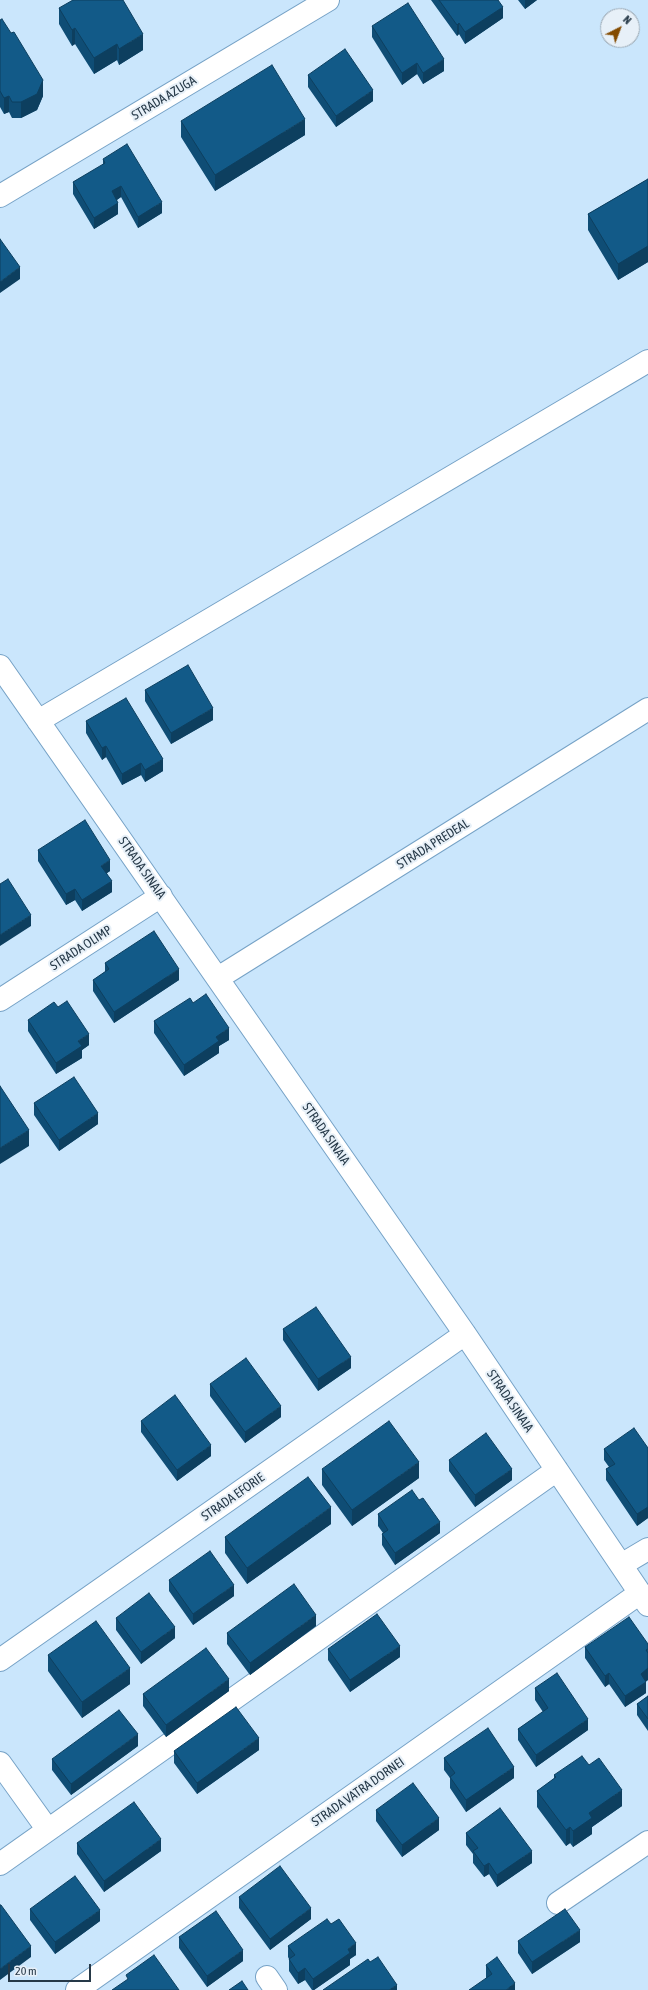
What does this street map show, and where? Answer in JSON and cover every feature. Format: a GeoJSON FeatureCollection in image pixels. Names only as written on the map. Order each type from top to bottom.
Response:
{"type":"FeatureCollection","features":[{"type":"Feature","properties":{"kind":"street","name":"STRADA AZUGA"},"geometry":{"type":"LineString","coordinates":[[0,196],[328,0]]}},
{"type":"Feature","properties":{"kind":"street"},"geometry":{"type":"LineString","coordinates":[[38,721],[648,361]]}},
{"type":"Feature","properties":{"kind":"street","name":"STRADA SINAIA"},"geometry":{"type":"LineString","coordinates":[[0,666],[465,1334],[644,1599]]}},
{"type":"Feature","properties":{"kind":"street","name":"STRADA PREDEAL"},"geometry":{"type":"LineString","coordinates":[[218,978],[648,709]]}},
{"type":"Feature","properties":{"kind":"street","name":"STRADA OLIMP"},"geometry":{"type":"LineString","coordinates":[[0,1000],[161,896]]}},
{"type":"Feature","properties":{"kind":"street","name":"STRADA EFORIE"},"geometry":{"type":"LineString","coordinates":[[0,1660],[465,1334]]}},
{"type":"Feature","properties":{"kind":"street"},"geometry":{"type":"LineString","coordinates":[[0,1864],[557,1470]]}},
{"type":"Feature","properties":{"kind":"street"},"geometry":{"type":"LineString","coordinates":[[621,1565],[648,1549]]}},
{"type":"Feature","properties":{"kind":"street","name":"STRADA VATRA DORNEI"},"geometry":{"type":"LineString","coordinates":[[76,1990],[644,1599]]}},
{"type":"Feature","properties":{"kind":"street"},"geometry":{"type":"LineString","coordinates":[[0,1763],[48,1830]]}},
{"type":"Feature","properties":{"kind":"street"},"geometry":{"type":"LineString","coordinates":[[558,1903],[648,1842]]}},
{"type":"Feature","properties":{"kind":"building"},"geometry":{"type":"Polygon","coordinates":[[[73,0],[123,0],[143,34],[119,49],[117,44],[94,58],[75,28],[72,30],[59,8],[73,0]]]}},
{"type":"Feature","properties":{"kind":"building"},"geometry":{"type":"Polygon","coordinates":[[[439,0],[498,0],[503,7],[465,32],[459,23],[457,25],[439,0]]]}},
{"type":"Feature","properties":{"kind":"building"},"geometry":{"type":"Polygon","coordinates":[[[408,3],[444,59],[423,73],[417,63],[402,73],[372,26],[408,3]]]}},
{"type":"Feature","properties":{"kind":"building"},"geometry":{"type":"Polygon","coordinates":[[[2,19],[11,33],[14,32],[43,80],[37,94],[21,102],[12,102],[9,96],[4,98],[0,91],[0,20],[2,19]]]}},
{"type":"Feature","properties":{"kind":"building"},"geometry":{"type":"Polygon","coordinates":[[[345,49],[373,90],[336,116],[308,75],[345,49]]]}},
{"type":"Feature","properties":{"kind":"building"},"geometry":{"type":"Polygon","coordinates":[[[272,65],[305,119],[215,175],[181,121],[272,65]]]}},
{"type":"Feature","properties":{"kind":"building"},"geometry":{"type":"Polygon","coordinates":[[[127,144],[162,202],[138,217],[121,186],[112,191],[118,203],[94,218],[73,182],[105,163],[103,159],[127,144]]]}},
{"type":"Feature","properties":{"kind":"building"},"geometry":{"type":"Polygon","coordinates":[[[648,179],[648,246],[618,264],[588,214],[648,179]]]}},
{"type":"Feature","properties":{"kind":"building"},"geometry":{"type":"Polygon","coordinates":[[[0,239],[20,267],[0,282],[0,239]]]}},
{"type":"Feature","properties":{"kind":"building"},"geometry":{"type":"Polygon","coordinates":[[[188,665],[213,708],[171,733],[145,690],[188,665]]]}},
{"type":"Feature","properties":{"kind":"building"},"geometry":{"type":"Polygon","coordinates":[[[126,698],[163,759],[145,770],[141,763],[122,774],[106,746],[102,748],[86,721],[126,698]]]}},
{"type":"Feature","properties":{"kind":"building"},"geometry":{"type":"Polygon","coordinates":[[[85,820],[110,860],[101,866],[112,881],[82,900],[75,889],[66,894],[38,850],[85,820]]]}},
{"type":"Feature","properties":{"kind":"building"},"geometry":{"type":"Polygon","coordinates":[[[8,879],[31,915],[0,935],[0,884],[8,879]]]}},
{"type":"Feature","properties":{"kind":"building"},"geometry":{"type":"Polygon","coordinates":[[[154,931],[179,969],[114,1012],[93,980],[109,969],[105,963],[154,931]]]}},
{"type":"Feature","properties":{"kind":"building"},"geometry":{"type":"Polygon","coordinates":[[[206,994],[229,1028],[216,1037],[219,1041],[184,1065],[154,1021],[190,998],[193,1003],[206,994]]]}},
{"type":"Feature","properties":{"kind":"building"},"geometry":{"type":"Polygon","coordinates":[[[67,1001],[89,1034],[78,1041],[82,1046],[56,1063],[28,1020],[54,1002],[58,1007],[67,1001]]]}},
{"type":"Feature","properties":{"kind":"building"},"geometry":{"type":"Polygon","coordinates":[[[74,1077],[98,1113],[59,1140],[34,1103],[74,1077]]]}},
{"type":"Feature","properties":{"kind":"building"},"geometry":{"type":"Polygon","coordinates":[[[0,1086],[29,1130],[0,1148],[0,1086]]]}},
{"type":"Feature","properties":{"kind":"building"},"geometry":{"type":"Polygon","coordinates":[[[316,1307],[351,1357],[318,1379],[283,1329],[316,1307]]]}},
{"type":"Feature","properties":{"kind":"building"},"geometry":{"type":"Polygon","coordinates":[[[246,1358],[281,1406],[245,1432],[210,1384],[246,1358]]]}},
{"type":"Feature","properties":{"kind":"building"},"geometry":{"type":"Polygon","coordinates":[[[175,1395],[211,1445],[177,1470],[141,1421],[175,1395]]]}},
{"type":"Feature","properties":{"kind":"building"},"geometry":{"type":"Polygon","coordinates":[[[389,1421],[419,1462],[352,1510],[322,1469],[389,1421]]]}},
{"type":"Feature","properties":{"kind":"building"},"geometry":{"type":"Polygon","coordinates":[[[634,1428],[648,1448],[648,1507],[637,1514],[606,1469],[615,1464],[604,1449],[634,1428]]]}},
{"type":"Feature","properties":{"kind":"building"},"geometry":{"type":"Polygon","coordinates":[[[486,1433],[512,1469],[475,1495],[449,1460],[486,1433]]]}},
{"type":"Feature","properties":{"kind":"building"},"geometry":{"type":"Polygon","coordinates":[[[308,1477],[331,1507],[247,1568],[225,1537],[308,1477]]]}},
{"type":"Feature","properties":{"kind":"building"},"geometry":{"type":"Polygon","coordinates":[[[412,1490],[419,1500],[423,1498],[440,1522],[395,1553],[382,1534],[388,1530],[378,1514],[412,1490]]]}},
{"type":"Feature","properties":{"kind":"building"},"geometry":{"type":"Polygon","coordinates":[[[210,1551],[234,1585],[193,1614],[169,1580],[210,1551]]]}},
{"type":"Feature","properties":{"kind":"building"},"geometry":{"type":"Polygon","coordinates":[[[294,1584],[316,1615],[250,1663],[227,1633],[294,1584]]]}},
{"type":"Feature","properties":{"kind":"building"},"geometry":{"type":"Polygon","coordinates":[[[149,1593],[175,1627],[141,1652],[116,1618],[149,1593]]]}},
{"type":"Feature","properties":{"kind":"building"},"geometry":{"type":"Polygon","coordinates":[[[377,1614],[400,1646],[350,1680],[328,1649],[377,1614]]]}},
{"type":"Feature","properties":{"kind":"building"},"geometry":{"type":"Polygon","coordinates":[[[629,1617],[648,1644],[648,1649],[646,1650],[648,1653],[648,1668],[641,1674],[646,1682],[625,1696],[609,1673],[605,1676],[585,1647],[629,1617]]]}},
{"type":"Feature","properties":{"kind":"building"},"geometry":{"type":"Polygon","coordinates":[[[96,1621],[130,1668],[82,1702],[48,1655],[96,1621]]]}},
{"type":"Feature","properties":{"kind":"building"},"geometry":{"type":"Polygon","coordinates":[[[206,1648],[229,1679],[166,1725],[143,1694],[206,1648]]]}},
{"type":"Feature","properties":{"kind":"building"},"geometry":{"type":"Polygon","coordinates":[[[557,1673],[588,1719],[536,1755],[518,1729],[548,1708],[535,1688],[557,1673]]]}},
{"type":"Feature","properties":{"kind":"building"},"geometry":{"type":"Polygon","coordinates":[[[648,1696],[648,1719],[637,1704],[648,1696]]]}},
{"type":"Feature","properties":{"kind":"building"},"geometry":{"type":"Polygon","coordinates":[[[236,1707],[259,1738],[197,1783],[174,1751],[236,1707]]]}},
{"type":"Feature","properties":{"kind":"building"},"geometry":{"type":"Polygon","coordinates":[[[119,1710],[138,1734],[71,1784],[52,1759],[119,1710]]]}},
{"type":"Feature","properties":{"kind":"building"},"geometry":{"type":"Polygon","coordinates":[[[488,1728],[514,1767],[466,1800],[450,1777],[455,1773],[444,1758],[488,1728]]]}},
{"type":"Feature","properties":{"kind":"building"},"geometry":{"type":"Polygon","coordinates":[[[582,1756],[589,1765],[599,1758],[622,1790],[589,1813],[592,1818],[573,1831],[570,1827],[566,1830],[537,1791],[556,1777],[554,1775],[582,1756]]]}},
{"type":"Feature","properties":{"kind":"building"},"geometry":{"type":"Polygon","coordinates":[[[413,1783],[439,1818],[402,1845],[376,1810],[413,1783]]]}},
{"type":"Feature","properties":{"kind":"building"},"geometry":{"type":"Polygon","coordinates":[[[134,1802],[161,1839],[104,1881],[77,1843],[134,1802]]]}},
{"type":"Feature","properties":{"kind":"building"},"geometry":{"type":"Polygon","coordinates":[[[500,1808],[532,1851],[497,1875],[489,1863],[484,1866],[473,1851],[478,1848],[466,1833],[500,1808]]]}},
{"type":"Feature","properties":{"kind":"building"},"geometry":{"type":"Polygon","coordinates":[[[280,1866],[311,1908],[270,1939],[239,1897],[280,1866]]]}},
{"type":"Feature","properties":{"kind":"building"},"geometry":{"type":"Polygon","coordinates":[[[75,1876],[100,1910],[55,1942],[30,1909],[75,1876]]]}},
{"type":"Feature","properties":{"kind":"building"},"geometry":{"type":"Polygon","coordinates":[[[0,1905],[31,1946],[0,1969],[0,1905]]]}},
{"type":"Feature","properties":{"kind":"building"},"geometry":{"type":"Polygon","coordinates":[[[565,1909],[580,1930],[532,1962],[518,1941],[565,1909]]]}},
{"type":"Feature","properties":{"kind":"building"},"geometry":{"type":"Polygon","coordinates":[[[216,1911],[243,1950],[207,1976],[179,1937],[216,1911]]]}},
{"type":"Feature","properties":{"kind":"building"},"geometry":{"type":"Polygon","coordinates":[[[327,1919],[331,1924],[339,1919],[356,1943],[348,1949],[350,1953],[313,1979],[305,1968],[298,1973],[289,1959],[295,1955],[288,1946],[327,1919]]]}},
{"type":"Feature","properties":{"kind":"building"},"geometry":{"type":"Polygon","coordinates":[[[154,1955],[179,1990],[112,1990],[128,1979],[126,1975],[154,1955]]]}},
{"type":"Feature","properties":{"kind":"building"},"geometry":{"type":"Polygon","coordinates":[[[378,1957],[397,1985],[389,1990],[323,1990],[368,1959],[370,1962],[378,1957]]]}},
{"type":"Feature","properties":{"kind":"building"},"geometry":{"type":"Polygon","coordinates":[[[497,1957],[515,1983],[506,1990],[469,1990],[492,1974],[486,1965],[497,1957]]]}},
{"type":"Feature","properties":{"kind":"building"},"geometry":{"type":"Polygon","coordinates":[[[242,1981],[248,1990],[229,1990],[242,1981]]]}}]}
